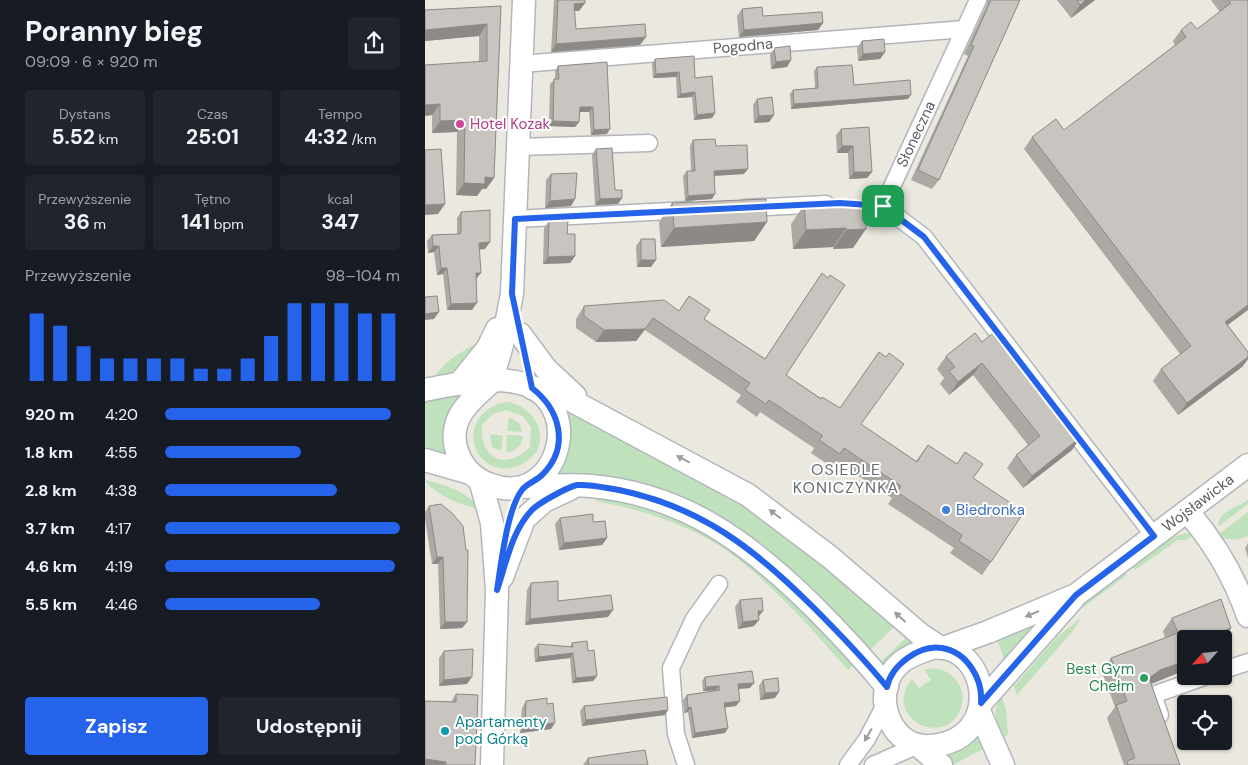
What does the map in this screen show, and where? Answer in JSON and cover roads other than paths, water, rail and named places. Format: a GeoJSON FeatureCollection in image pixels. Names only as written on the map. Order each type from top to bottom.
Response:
{"type":"FeatureCollection","features":[{"type":"Feature","properties":{"kind":"main road"},"geometry":{"type":"LineString","coordinates":[[491,765],[497,590],[492,523],[475,477],[461,462],[456,448],[456,426],[471,400],[491,382],[510,300],[524,0]]}},
{"type":"Feature","properties":{"kind":"main road"},"geometry":{"type":"LineString","coordinates":[[497,590],[508,527],[525,488],[539,478],[550,466],[557,451],[559,435],[558,425],[552,409],[542,396],[532,388],[510,300]]}},
{"type":"Feature","properties":{"kind":"main road"},"geometry":{"type":"LineString","coordinates":[[459,384],[488,348],[510,300]]}},
{"type":"Feature","properties":{"kind":"main road"},"geometry":{"type":"LineString","coordinates":[[520,334],[546,369],[586,408]]}},
{"type":"Feature","properties":{"kind":"main road"},"geometry":{"type":"LineString","coordinates":[[425,390],[459,384],[491,382],[515,382],[532,388],[548,390],[727,482],[759,502],[817,546],[910,626],[941,647],[960,655],[971,667],[979,685],[980,707],[1003,765]]}},
{"type":"Feature","properties":{"kind":"main road"},"geometry":{"type":"LineString","coordinates":[[425,460],[499,487],[525,488],[576,485],[611,489],[653,499],[698,516],[751,550],[794,588],[847,641],[887,695]]}},
{"type":"Feature","properties":{"kind":"main road","name":"Wojsławicka"},"geometry":{"type":"LineString","coordinates":[[980,707],[1076,595],[1248,465]]}},
{"type":"Feature","properties":{"kind":"main road"},"geometry":{"type":"LineString","coordinates":[[497,590],[524,519],[544,501],[576,485]]}},
{"type":"Feature","properties":{"kind":"main road"},"geometry":{"type":"LineString","coordinates":[[1187,511],[1209,538],[1241,594],[1248,616]]}},
{"type":"Feature","properties":{"kind":"main road","name":"Wojsławicka"},"geometry":{"type":"LineString","coordinates":[[941,647],[988,632],[1076,595]]}},
{"type":"Feature","properties":{"kind":"main road"},"geometry":{"type":"LineString","coordinates":[[941,647],[917,653],[903,660],[893,671],[887,695],[888,716],[896,732],[918,746],[941,765]]}},
{"type":"Feature","properties":{"kind":"main road"},"geometry":{"type":"LineString","coordinates":[[918,746],[943,744],[959,737],[972,726],[980,707]]}},
{"type":"Feature","properties":{"kind":"street","name":"Słoneczna"},"geometry":{"type":"LineString","coordinates":[[979,0],[876,205],[924,237],[1154,536]]}},
{"type":"Feature","properties":{"kind":"street","name":"Pogodna"},"geometry":{"type":"LineString","coordinates":[[521,64],[965,29]]}},
{"type":"Feature","properties":{"kind":"street"},"geometry":{"type":"LineString","coordinates":[[518,147],[649,142]]}},
{"type":"Feature","properties":{"kind":"street"},"geometry":{"type":"LineString","coordinates":[[731,208],[840,203]]}},
{"type":"Feature","properties":{"kind":"street"},"geometry":{"type":"LineString","coordinates":[[515,219],[702,210]]}},
{"type":"Feature","properties":{"kind":"street"},"geometry":{"type":"LineString","coordinates":[[686,765],[676,734],[671,668],[694,618],[719,584]]}},
{"type":"Feature","properties":{"kind":"street"},"geometry":{"type":"LineString","coordinates":[[1233,667],[1248,662]]}},
{"type":"Feature","properties":{"kind":"street"},"geometry":{"type":"LineString","coordinates":[[1165,730],[1153,695],[1181,685]]}},
{"type":"Feature","properties":{"kind":"street"},"geometry":{"type":"LineString","coordinates":[[848,765],[867,739],[887,695]]}},
{"type":"Feature","properties":{"kind":"street"},"geometry":{"type":"LineString","coordinates":[[873,765],[918,746]]}},
{"type":"Feature","properties":{"kind":"place","name":"Hotel Kozak"},"geometry":{"type":"Point","coordinates":[460,124]}},
{"type":"Feature","properties":{"kind":"place","name":"Biedronka"},"geometry":{"type":"Point","coordinates":[946,510]}},
{"type":"Feature","properties":{"kind":"place","name":"Best Gym Chełm"},"geometry":{"type":"Point","coordinates":[1144,678]}},
{"type":"Feature","properties":{"kind":"place","name":"Apartamenty pod Górką"},"geometry":{"type":"Point","coordinates":[445,731]}},
{"type":"Feature","properties":{"kind":"district","name":"OSIEDLE KONICZYNKA"},"geometry":{"type":"Point","coordinates":[846,478]}}]}
